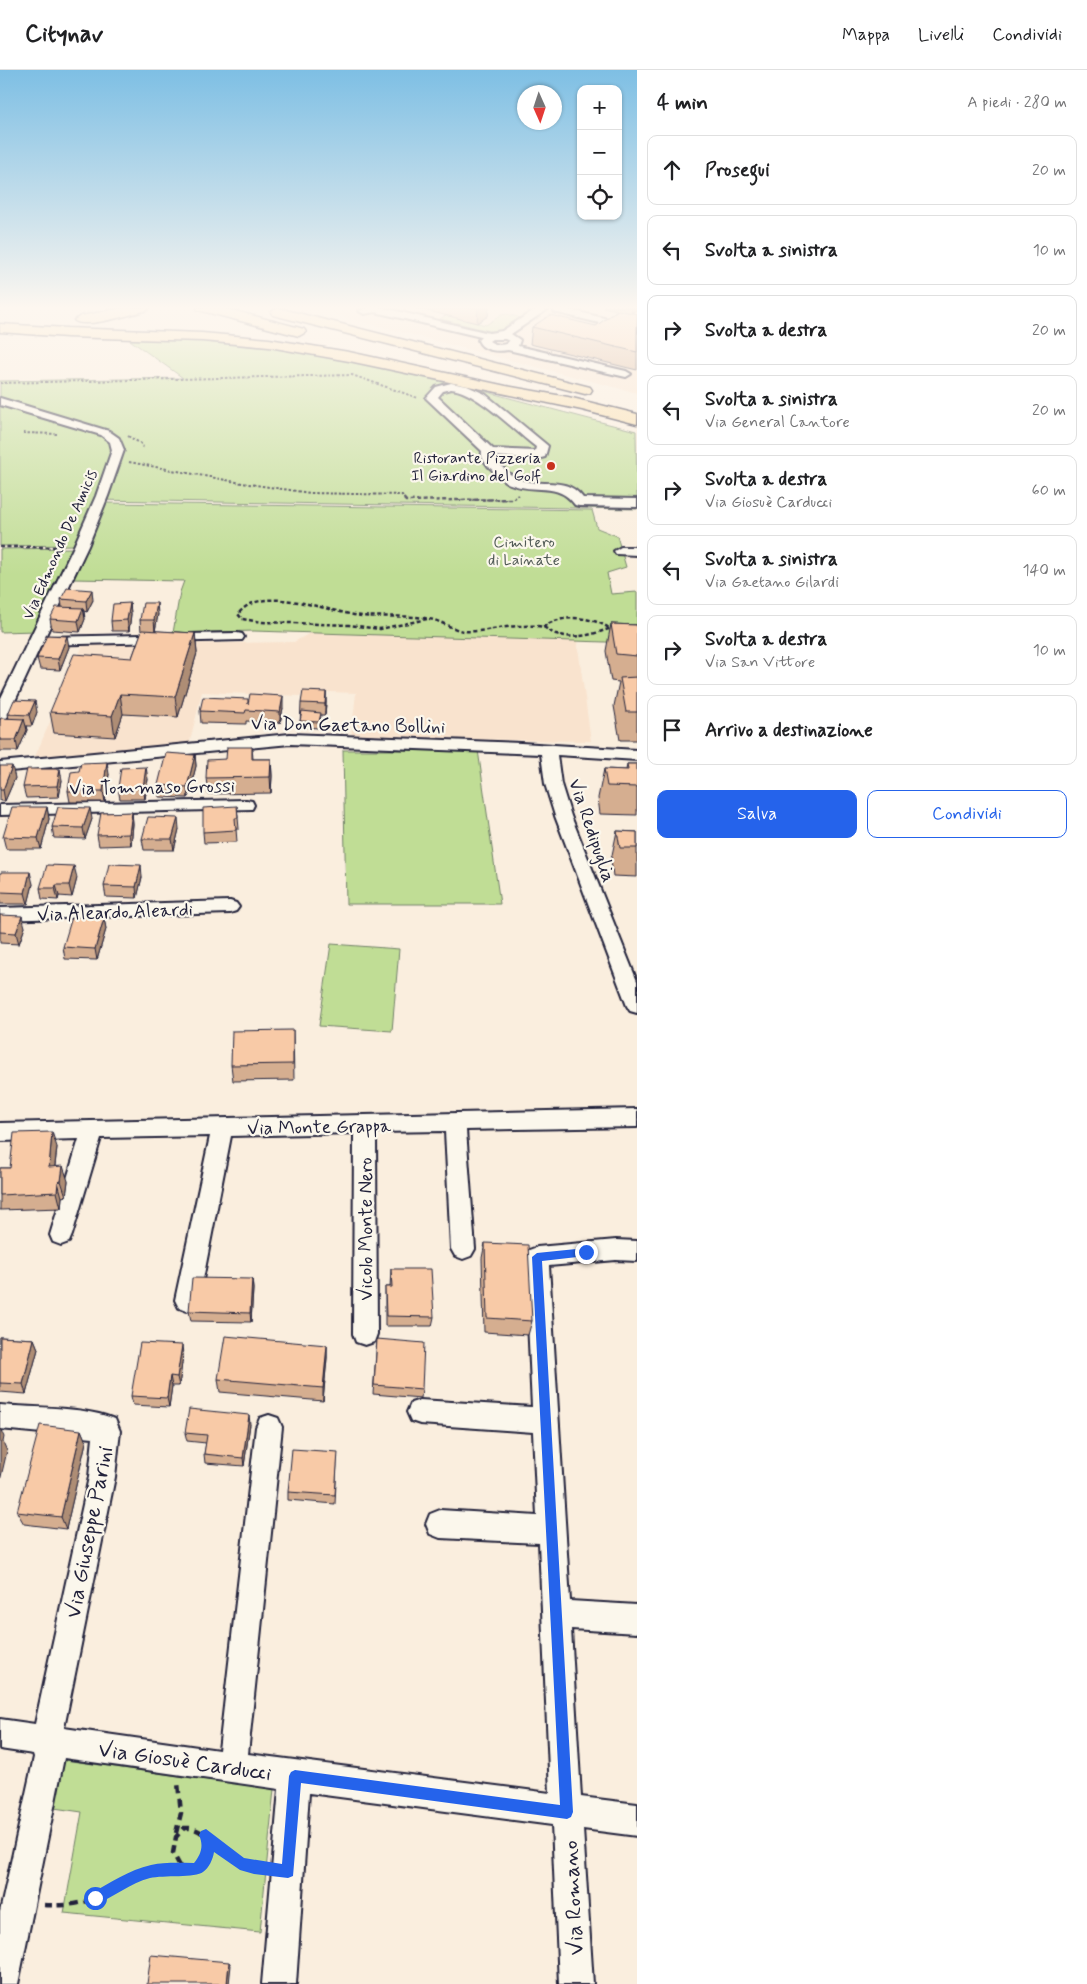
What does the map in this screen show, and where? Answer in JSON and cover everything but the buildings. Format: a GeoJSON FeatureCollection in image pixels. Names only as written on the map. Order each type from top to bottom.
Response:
{"type":"FeatureCollection","features":[{"type":"Feature","properties":{"kind":"highway"},"geometry":{"type":"LineString","coordinates":[[526,396],[585,406]]}},
{"type":"Feature","properties":{"kind":"highway"},"geometry":{"type":"LineString","coordinates":[[548,396],[637,419]]}},
{"type":"Feature","properties":{"kind":"street"},"geometry":{"type":"LineString","coordinates":[[433,396],[432,398],[488,450],[486,457],[512,481],[562,487],[575,494],[579,502],[637,503]]}},
{"type":"Feature","properties":{"kind":"street"},"geometry":{"type":"LineString","coordinates":[[480,396],[542,446],[541,454],[537,455],[487,452]]}},
{"type":"Feature","properties":{"kind":"street","name":"Via Edmondo De Amicis"},"geometry":{"type":"LineString","coordinates":[[0,401],[111,436],[117,444],[118,450],[81,546],[0,716]]}},
{"type":"Feature","properties":{"kind":"street"},"geometry":{"type":"LineString","coordinates":[[621,551],[637,551]]}},
{"type":"Feature","properties":{"kind":"street"},"geometry":{"type":"LineString","coordinates":[[36,641],[237,637]]}},
{"type":"Feature","properties":{"kind":"street","name":"Via Don Gaetano Bollini"},"geometry":{"type":"LineString","coordinates":[[0,767],[290,740],[549,757],[637,768]]}},
{"type":"Feature","properties":{"kind":"street","name":"Via Don Gaetano Bollini"},"geometry":{"type":"LineString","coordinates":[[549,757],[637,756]]}},
{"type":"Feature","properties":{"kind":"street","name":"Via Redipuglia"},"geometry":{"type":"LineString","coordinates":[[549,757],[553,784],[563,816],[633,983],[637,1006]]}},
{"type":"Feature","properties":{"kind":"street","name":"Via Tommaso Grossi"},"geometry":{"type":"LineString","coordinates":[[0,810],[246,805]]}},
{"type":"Feature","properties":{"kind":"street","name":"Via Aleardo Aleardi"},"geometry":{"type":"LineString","coordinates":[[0,914],[230,907]]}},
{"type":"Feature","properties":{"kind":"street","name":"Via Monte Grappa"},"geometry":{"type":"LineString","coordinates":[[0,1132],[637,1118]]}},
{"type":"Feature","properties":{"kind":"street"},"geometry":{"type":"LineString","coordinates":[[455,1123],[462,1249]]}},
{"type":"Feature","properties":{"kind":"street","name":"Vicolo Monte Nero"},"geometry":{"type":"LineString","coordinates":[[365,1125],[365,1334]]}},
{"type":"Feature","properties":{"kind":"street"},"geometry":{"type":"LineString","coordinates":[[187,1300],[222,1128]]}},
{"type":"Feature","properties":{"kind":"street"},"geometry":{"type":"LineString","coordinates":[[61,1235],[93,1130]]}},
{"type":"Feature","properties":{"kind":"street","name":"Via Romano"},"geometry":{"type":"LineString","coordinates":[[576,1984],[537,1257],[616,1250],[637,1251]]}},
{"type":"Feature","properties":{"kind":"street"},"geometry":{"type":"LineString","coordinates":[[420,1412],[545,1420]]}},
{"type":"Feature","properties":{"kind":"street","name":"Via Giuseppe Parini"},"geometry":{"type":"LineString","coordinates":[[0,1417],[87,1424],[106,1428],[107,1431],[102,1477],[47,1740]]}},
{"type":"Feature","properties":{"kind":"street"},"geometry":{"type":"LineString","coordinates":[[232,1766],[269,1427]]}},
{"type":"Feature","properties":{"kind":"street"},"geometry":{"type":"LineString","coordinates":[[440,1524],[552,1530]]}},
{"type":"Feature","properties":{"kind":"street"},"geometry":{"type":"LineString","coordinates":[[556,1614],[637,1619]]}},
{"type":"Feature","properties":{"kind":"street","name":"Via Giosuè Carducci"},"geometry":{"type":"LineString","coordinates":[[0,1734],[295,1776],[637,1820]]}},
{"type":"Feature","properties":{"kind":"street"},"geometry":{"type":"LineString","coordinates":[[1,1984],[49,1757],[47,1740]]}},
{"type":"Feature","properties":{"kind":"street"},"geometry":{"type":"LineString","coordinates":[[279,1984],[295,1776]]}},
{"type":"Feature","properties":{"kind":"path"},"geometry":{"type":"LineString","coordinates":[[414,396],[419,398]]}},
{"type":"Feature","properties":{"kind":"path"},"geometry":{"type":"LineString","coordinates":[[23,433],[45,432],[64,435]]}},
{"type":"Feature","properties":{"kind":"path"},"geometry":{"type":"LineString","coordinates":[[114,460],[310,493],[402,495],[406,501],[512,499],[518,495],[518,491],[512,481]]}},
{"type":"Feature","properties":{"kind":"path"},"geometry":{"type":"LineString","coordinates":[[0,547],[81,546]]}},
{"type":"Feature","properties":{"kind":"path"},"geometry":{"type":"LineString","coordinates":[[427,619],[380,629],[349,625],[262,622],[242,618],[238,614],[242,607],[255,603],[289,600],[362,616],[427,619],[466,631],[518,626],[543,627],[545,630],[556,634],[582,636],[600,634],[609,628],[617,627]]}},
{"type":"Feature","properties":{"kind":"path"},"geometry":{"type":"LineString","coordinates":[[543,627],[554,620],[573,619],[601,623],[609,628]]}},
{"type":"Feature","properties":{"kind":"path"},"geometry":{"type":"LineString","coordinates":[[170,1757],[178,1782],[181,1802],[172,1852],[173,1858],[181,1868]]}},
{"type":"Feature","properties":{"kind":"path"},"geometry":{"type":"LineString","coordinates":[[175,1838],[179,1832],[190,1827],[196,1827],[240,1864],[254,1868],[288,1871]]}},
{"type":"Feature","properties":{"kind":"path"},"geometry":{"type":"LineString","coordinates":[[19,1903],[63,1906],[79,1903],[95,1898],[134,1877],[152,1871],[181,1868],[193,1870],[204,1863],[209,1849],[206,1835]]}},
{"type":"Feature","properties":{"kind":"shaded area"},"geometry":{"type":"Polygon","coordinates":[[[312,632],[577,640],[591,741],[351,738],[356,693],[303,691],[301,696],[202,692],[189,745],[34,759],[83,645],[294,642],[312,632]]]}},
{"type":"Feature","properties":{"kind":"green space"},"geometry":{"type":"Polygon","coordinates":[[[0,396],[502,396],[636,431],[637,509],[96,500],[77,545],[0,546],[0,396]]]}},
{"type":"Feature","properties":{"kind":"green space","name":"Cimitero di Lainate"},"geometry":{"type":"Polygon","coordinates":[[[105,503],[592,510],[597,528],[617,536],[626,567],[607,573],[611,594],[637,592],[637,643],[254,631],[173,633],[180,592],[184,581],[73,579],[105,503]]]}},
{"type":"Feature","properties":{"kind":"green space"},"geometry":{"type":"Polygon","coordinates":[[[76,548],[37,631],[0,632],[0,549],[76,548]]]}},
{"type":"Feature","properties":{"kind":"green space"},"geometry":{"type":"Polygon","coordinates":[[[343,750],[478,750],[500,904],[346,904],[343,750]]]}},
{"type":"Feature","properties":{"kind":"green space"},"geometry":{"type":"Polygon","coordinates":[[[331,944],[399,949],[392,1031],[319,1026],[331,944]]]}},
{"type":"Feature","properties":{"kind":"green space"},"geometry":{"type":"Polygon","coordinates":[[[64,1760],[274,1789],[260,1932],[64,1913],[82,1812],[54,1808],[64,1760]]]}},
{"type":"Feature","properties":{"kind":"place","name":"Ristorante Pizzeria Il Giardino del Golf"},"geometry":{"type":"Point","coordinates":[551,466]}},
{"type":"Feature","properties":{"kind":"route"},"geometry":{"type":"LineString","coordinates":[[95,1898],[134,1877],[152,1871],[181,1868],[193,1870],[199,1868],[204,1863],[209,1849],[206,1835],[228,1856],[240,1864],[254,1868],[288,1871],[295,1776],[567,1812],[537,1257],[586,1252]]}}]}
